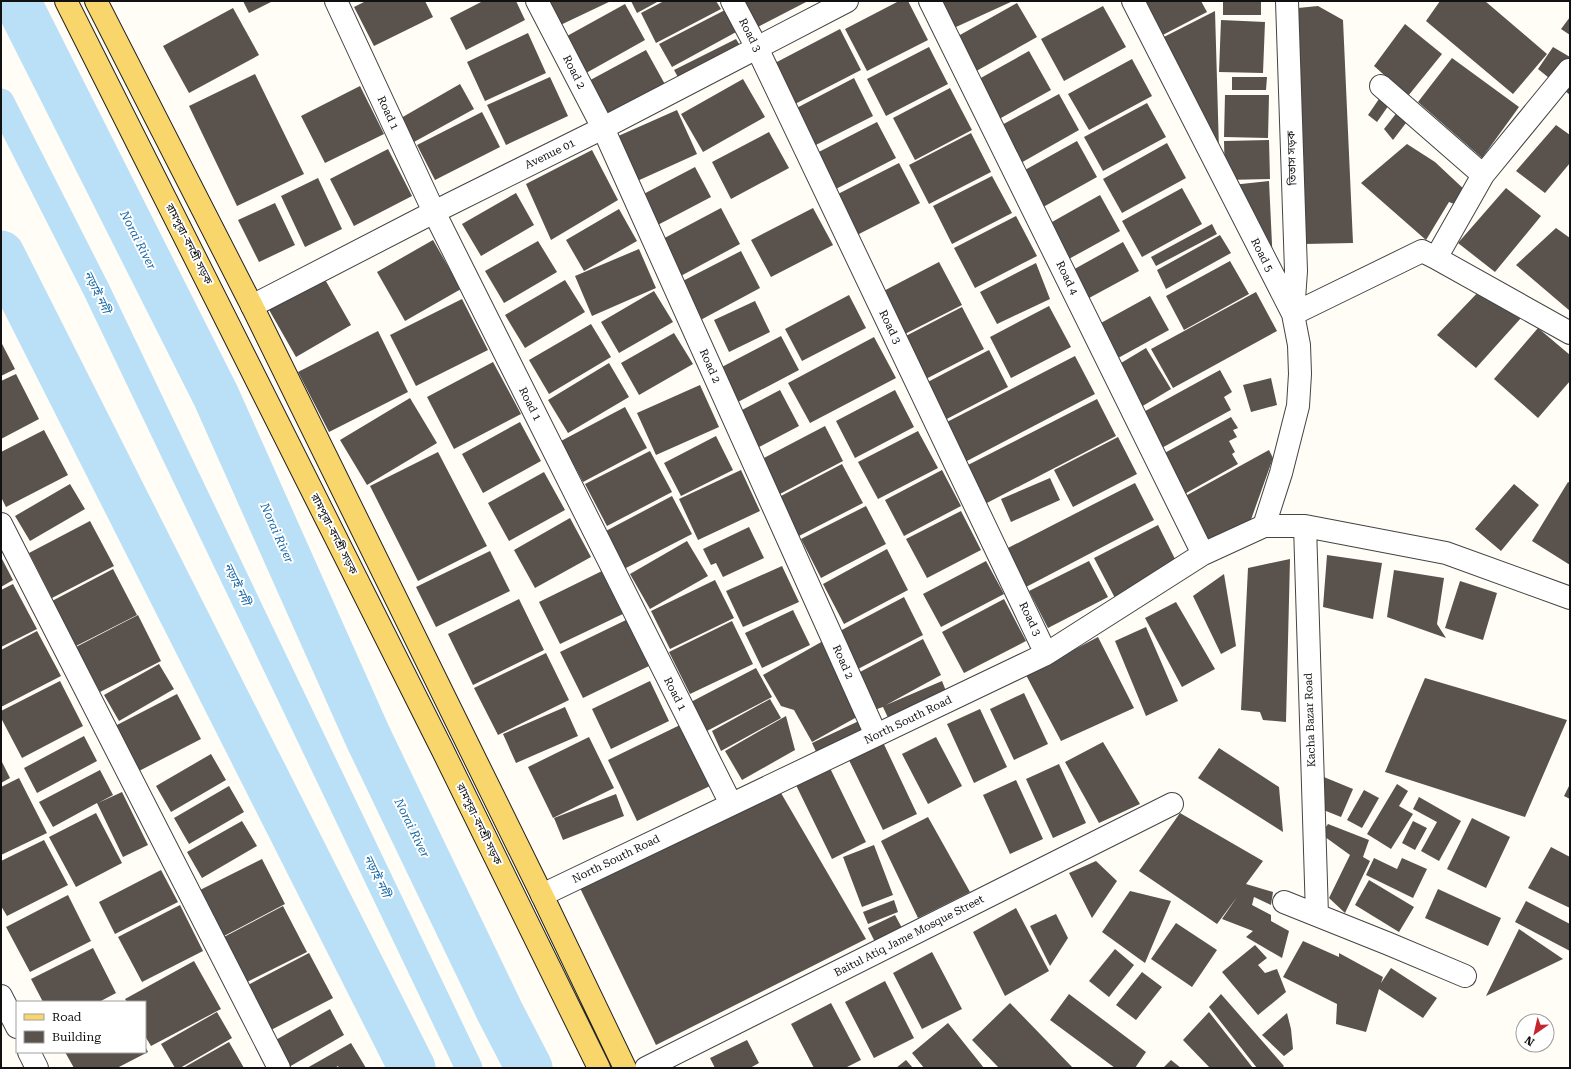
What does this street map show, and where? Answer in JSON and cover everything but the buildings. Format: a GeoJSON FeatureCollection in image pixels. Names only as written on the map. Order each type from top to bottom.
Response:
{"type":"FeatureCollection","features":[{"type":"Feature","properties":{"kind":"main road","name":"রামপুরা-বনশ্রী সড়ক"},"geometry":{"type":"LineString","coordinates":[[66,1],[435,734],[599,1068]]}},
{"type":"Feature","properties":{"kind":"main road"},"geometry":{"type":"LineString","coordinates":[[96,1],[252,306],[542,895],[625,1068]]}},
{"type":"Feature","properties":{"kind":"street","name":"Road 1"},"geometry":{"type":"LineString","coordinates":[[336,1],[434,212],[731,804]]}},
{"type":"Feature","properties":{"kind":"street","name":"Road 2"},"geometry":{"type":"LineString","coordinates":[[537,1],[603,128],[876,735]]}},
{"type":"Feature","properties":{"kind":"street","name":"Road 3"},"geometry":{"type":"LineString","coordinates":[[732,1],[757,48],[1046,654]]}},
{"type":"Feature","properties":{"kind":"street","name":"Avenue 01"},"geometry":{"type":"LineString","coordinates":[[252,306],[434,212],[603,128],[846,1]]}},
{"type":"Feature","properties":{"kind":"street","name":"Road 4"},"geometry":{"type":"LineString","coordinates":[[930,1],[1203,554]]}},
{"type":"Feature","properties":{"kind":"street","name":"Road 5"},"geometry":{"type":"LineString","coordinates":[[1133,1],[1293,314],[1299,345],[1300,374],[1298,406],[1281,473],[1264,526]]}},
{"type":"Feature","properties":{"kind":"street","name":"তিতাস সড়ক"},"geometry":{"type":"LineString","coordinates":[[1287,1],[1296,271],[1293,314]]}},
{"type":"Feature","properties":{"kind":"street"},"geometry":{"type":"LineString","coordinates":[[1436,258],[1482,175],[1569,70]]}},
{"type":"Feature","properties":{"kind":"street"},"geometry":{"type":"LineString","coordinates":[[1381,86],[1482,175]]}},
{"type":"Feature","properties":{"kind":"street"},"geometry":{"type":"LineString","coordinates":[[1293,314],[1422,251],[1570,332]]}},
{"type":"Feature","properties":{"kind":"street"},"geometry":{"type":"LineString","coordinates":[[1,525],[279,1068]]}},
{"type":"Feature","properties":{"kind":"street","name":"North South Road"},"geometry":{"type":"LineString","coordinates":[[542,895],[1046,654],[1203,554],[1264,526]]}},
{"type":"Feature","properties":{"kind":"street"},"geometry":{"type":"LineString","coordinates":[[1264,526],[1305,526],[1446,553],[1570,598]]}},
{"type":"Feature","properties":{"kind":"street","name":"Kacha Bazar Road"},"geometry":{"type":"LineString","coordinates":[[1305,526],[1317,915]]}},
{"type":"Feature","properties":{"kind":"street","name":"Baitul Atiq Jame Mosque Street"},"geometry":{"type":"LineString","coordinates":[[646,1068],[1172,804]]}},
{"type":"Feature","properties":{"kind":"street"},"geometry":{"type":"LineString","coordinates":[[1284,902],[1465,976]]}},
{"type":"Feature","properties":{"kind":"street"},"geometry":{"type":"LineString","coordinates":[[1,996],[16,1026]]}},
{"type":"Feature","properties":{"kind":"street"},"geometry":{"type":"LineString","coordinates":[[30,1053],[37,1068]]}},
{"type":"Feature","properties":{"kind":"waterway","name":"Norai River"},"geometry":{"type":"LineString","coordinates":[[17,1],[216,396],[368,737],[500,1012],[529,1068]]}},
{"type":"Feature","properties":{"kind":"waterway","name":"নড়াই নদী"},"geometry":{"type":"LineString","coordinates":[[1,102],[97,291],[469,1068]]}},
{"type":"Feature","properties":{"kind":"waterway","name":"Norai River"},"geometry":{"type":"LineString","coordinates":[[1,254],[412,1068]]}}]}
